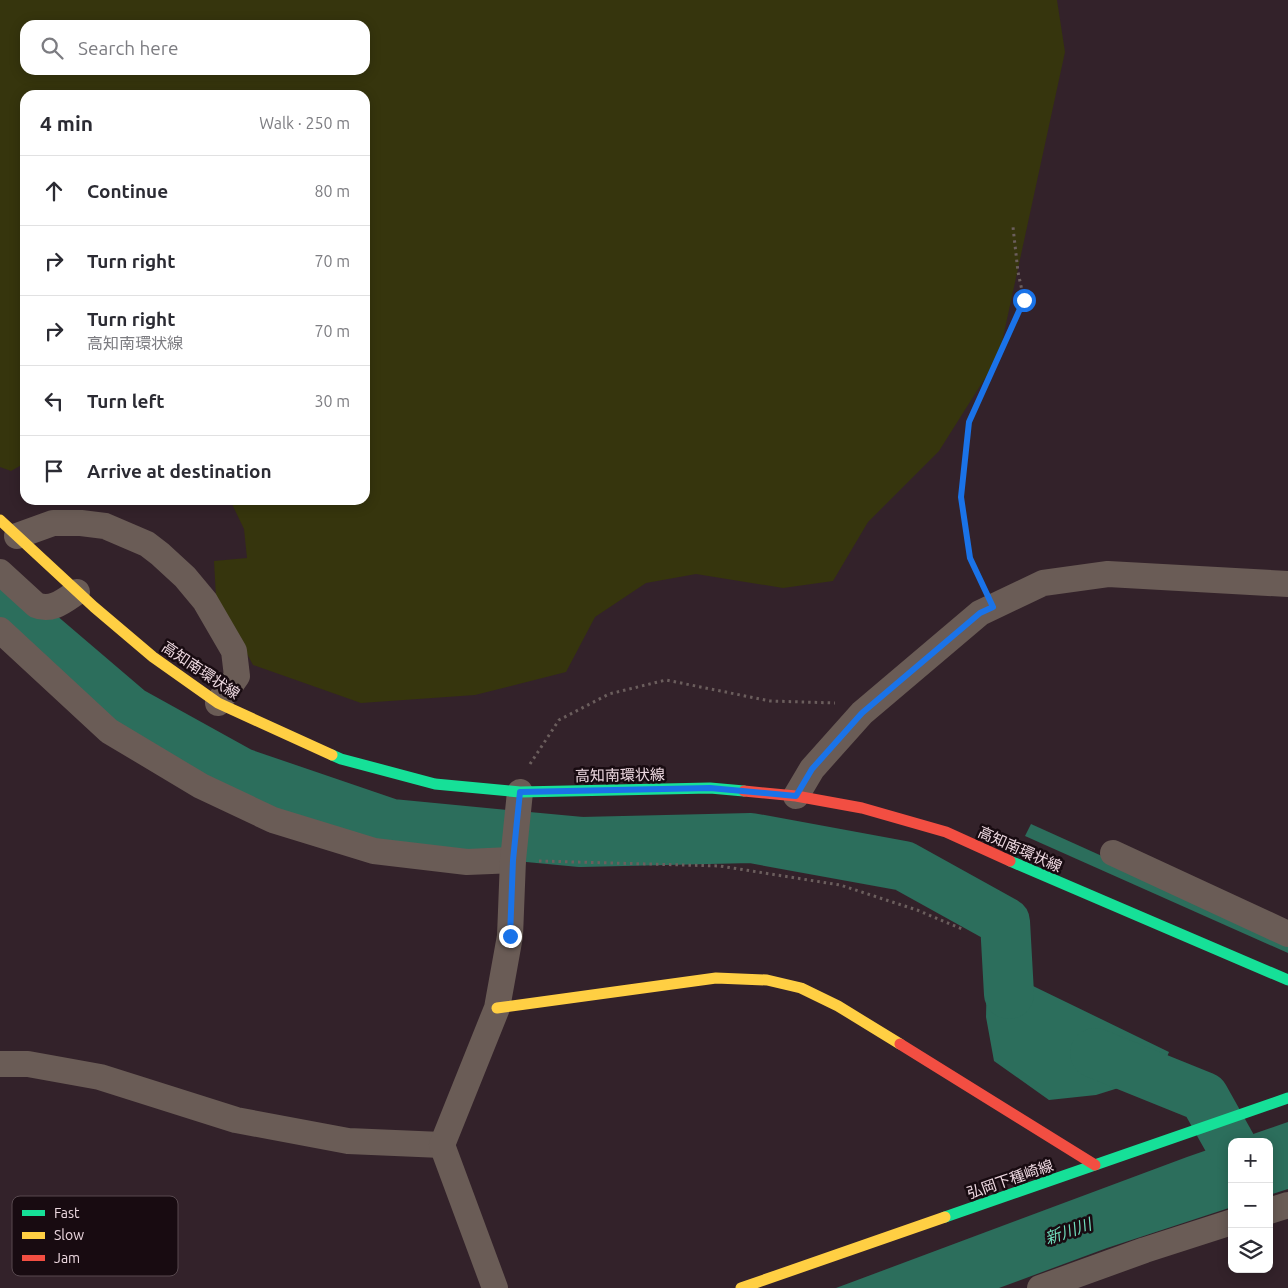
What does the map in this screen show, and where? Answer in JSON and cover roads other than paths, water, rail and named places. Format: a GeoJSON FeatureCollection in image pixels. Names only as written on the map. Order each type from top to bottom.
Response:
{"type":"FeatureCollection","features":[{"type":"Feature","properties":{"kind":"main road","name":"高知南環状線"},"geometry":{"type":"LineString","coordinates":[[8,528],[77,592],[153,657],[218,703],[341,759],[519,804],[710,788],[796,796],[862,808],[946,832],[1043,876],[1288,980]]}},
{"type":"Feature","properties":{"kind":"main road"},"geometry":{"type":"LineString","coordinates":[[497,1008],[716,978],[767,980],[801,988],[838,1006],[1095,1165]]}},
{"type":"Feature","properties":{"kind":"main road","name":"弘岡下種崎線"},"geometry":{"type":"LineString","coordinates":[[742,1288],[1288,1098]]}},
{"type":"Feature","properties":{"kind":"street"},"geometry":{"type":"LineString","coordinates":[[8,528],[53,523],[105,526],[146,544],[160,554],[185,577],[205,601],[234,651],[237,676],[218,703]]}},
{"type":"Feature","properties":{"kind":"street"},"geometry":{"type":"LineString","coordinates":[[0,572],[36,605],[41,607],[56,606],[77,592]]}},
{"type":"Feature","properties":{"kind":"street"},"geometry":{"type":"LineString","coordinates":[[796,796],[812,769],[862,713],[980,613],[1043,583],[1108,574],[1288,584]]}},
{"type":"Feature","properties":{"kind":"street"},"geometry":{"type":"LineString","coordinates":[[0,630],[109,731],[201,786],[273,820],[374,851],[467,862],[513,860]]}},
{"type":"Feature","properties":{"kind":"street"},"geometry":{"type":"LineString","coordinates":[[494,1288],[442,1144],[497,1008],[510,936],[513,860],[519,804]]}},
{"type":"Feature","properties":{"kind":"street"},"geometry":{"type":"LineString","coordinates":[[1113,853],[1288,934]]}},
{"type":"Feature","properties":{"kind":"street"},"geometry":{"type":"LineString","coordinates":[[0,1064],[28,1064],[100,1077],[245,1122],[348,1141],[442,1144]]}},
{"type":"Feature","properties":{"kind":"street"},"geometry":{"type":"LineString","coordinates":[[1273,1209],[1288,1205]]}},
{"type":"Feature","properties":{"kind":"street"},"geometry":{"type":"LineString","coordinates":[[1040,1288],[1145,1250],[1228,1223]]}},
{"type":"Feature","properties":{"kind":"water"},"geometry":{"type":"Polygon","coordinates":[[[1031,824],[1288,940],[1288,953],[1025,836],[1031,824]]]}},
{"type":"Feature","properties":{"kind":"water"},"geometry":{"type":"Polygon","coordinates":[[[988,925],[1016,925],[1019,990],[1028,994],[1033,986],[1169,1052],[1155,1086],[1128,1085],[1096,1095],[1049,1100],[994,1061],[986,1017],[988,925]]]}},
{"type":"Feature","properties":{"kind":"water"},"geometry":{"type":"Polygon","coordinates":[[[1288,1122],[1288,1189],[1273,1194],[1273,1138],[1242,1138],[1288,1122]]]}},
{"type":"Feature","properties":{"kind":"water","name":"新川川"},"geometry":{"type":"Polygon","coordinates":[[[1228,1143],[1228,1208],[1107,1248],[999,1288],[836,1288],[1228,1143]]]}},
{"type":"Feature","properties":{"kind":"waterway"},"geometry":{"type":"LineString","coordinates":[[0,600],[130,711],[242,773],[391,824],[581,842],[751,838],[904,866],[1005,922],[1009,994]]}},
{"type":"Feature","properties":{"kind":"waterway"},"geometry":{"type":"LineString","coordinates":[[1095,1053],[1204,1097],[1228,1140]]}}]}
